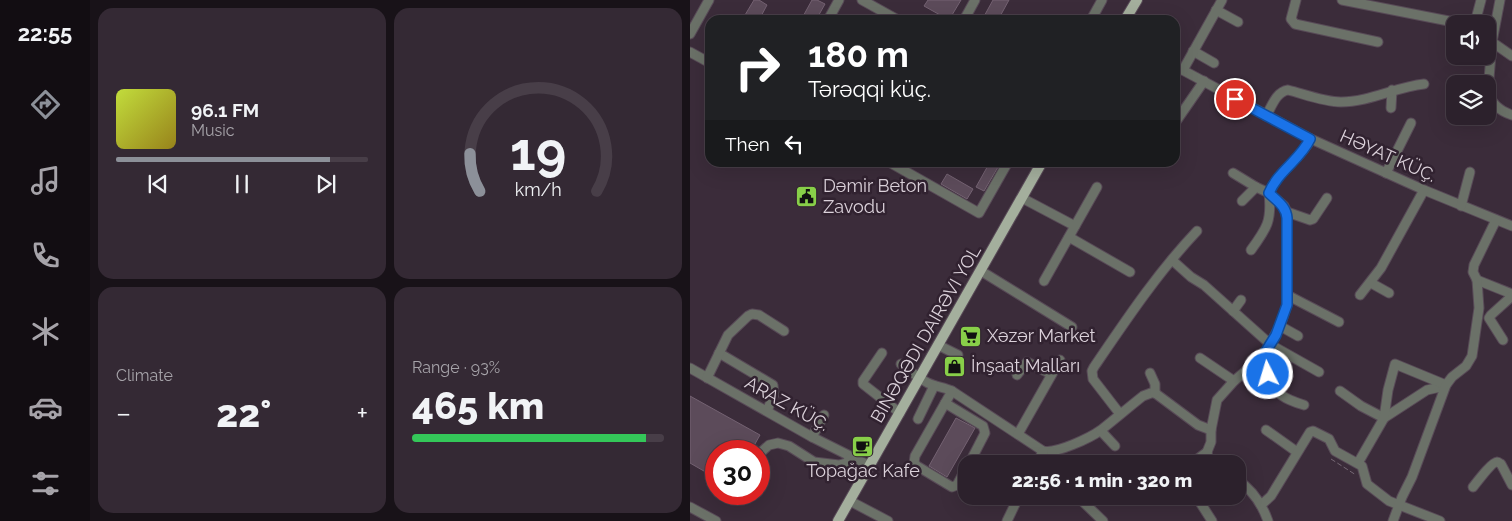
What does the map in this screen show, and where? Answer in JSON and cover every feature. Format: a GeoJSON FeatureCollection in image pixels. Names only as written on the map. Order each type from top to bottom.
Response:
{"type":"FeatureCollection","features":[{"type":"Feature","properties":{"kind":"main road"},"geometry":{"type":"LineString","coordinates":[[1128,15],[1137,0]]}},
{"type":"Feature","properties":{"kind":"main road","name":"BINƏQƏDI DAIRƏVI YOL"},"geometry":{"type":"LineString","coordinates":[[838,521],[1039,167]]}},
{"type":"Feature","properties":{"kind":"street"},"geometry":{"type":"LineString","coordinates":[[690,34],[709,0]]}},
{"type":"Feature","properties":{"kind":"street"},"geometry":{"type":"LineString","coordinates":[[831,15],[839,0]]}},
{"type":"Feature","properties":{"kind":"street"},"geometry":{"type":"LineString","coordinates":[[862,0],[889,15]]}},
{"type":"Feature","properties":{"kind":"street"},"geometry":{"type":"LineString","coordinates":[[967,15],[975,0]]}},
{"type":"Feature","properties":{"kind":"street"},"geometry":{"type":"LineString","coordinates":[[1094,15],[1102,0]]}},
{"type":"Feature","properties":{"kind":"street"},"geometry":{"type":"LineString","coordinates":[[1180,67],[1193,51],[1222,0]]}},
{"type":"Feature","properties":{"kind":"street"},"geometry":{"type":"LineString","coordinates":[[1296,0],[1291,18],[1295,24],[1378,42]]}},
{"type":"Feature","properties":{"kind":"street"},"geometry":{"type":"LineString","coordinates":[[1342,0],[1446,20]]}},
{"type":"Feature","properties":{"kind":"street"},"geometry":{"type":"LineString","coordinates":[[1477,15],[1482,0]]}},
{"type":"Feature","properties":{"kind":"street"},"geometry":{"type":"LineString","coordinates":[[1496,21],[1500,0]]}},
{"type":"Feature","properties":{"kind":"street"},"geometry":{"type":"LineString","coordinates":[[1216,10],[1238,22]]}},
{"type":"Feature","properties":{"kind":"street"},"geometry":{"type":"LineString","coordinates":[[1496,45],[1512,56]]}},
{"type":"Feature","properties":{"kind":"street"},"geometry":{"type":"LineString","coordinates":[[1193,51],[1214,63]]}},
{"type":"Feature","properties":{"kind":"street"},"geometry":{"type":"LineString","coordinates":[[690,52],[705,60]]}},
{"type":"Feature","properties":{"kind":"street","name":"HƏYAT KÜÇ."},"geometry":{"type":"LineString","coordinates":[[1180,69],[1310,139],[1461,206],[1512,226]]}},
{"type":"Feature","properties":{"kind":"street"},"geometry":{"type":"LineString","coordinates":[[1180,116],[1204,81]]}},
{"type":"Feature","properties":{"kind":"street"},"geometry":{"type":"LineString","coordinates":[[1266,116],[1278,94],[1282,91],[1288,90],[1339,102],[1358,100],[1407,86],[1424,84]]}},
{"type":"Feature","properties":{"kind":"street"},"geometry":{"type":"LineString","coordinates":[[1391,108],[1392,90]]}},
{"type":"Feature","properties":{"kind":"street"},"geometry":{"type":"LineString","coordinates":[[1496,106],[1502,112],[1512,115]]}},
{"type":"Feature","properties":{"kind":"street"},"geometry":{"type":"LineString","coordinates":[[1386,173],[1410,123]]}},
{"type":"Feature","properties":{"kind":"street"},"geometry":{"type":"LineString","coordinates":[[1252,250],[1268,223],[1269,193],[1279,176],[1305,150],[1310,139]]}},
{"type":"Feature","properties":{"kind":"street"},"geometry":{"type":"LineString","coordinates":[[898,167],[979,213],[1005,167]]}},
{"type":"Feature","properties":{"kind":"street"},"geometry":{"type":"LineString","coordinates":[[1208,455],[1217,400],[1234,381],[1263,356],[1271,345],[1280,326],[1287,305],[1287,212],[1284,206],[1269,193],[1233,172]]}},
{"type":"Feature","properties":{"kind":"street"},"geometry":{"type":"LineString","coordinates":[[1461,206],[1470,172]]}},
{"type":"Feature","properties":{"kind":"street"},"geometry":{"type":"LineString","coordinates":[[1044,281],[1097,187]]}},
{"type":"Feature","properties":{"kind":"street"},"geometry":{"type":"LineString","coordinates":[[1242,201],[1256,187]]}},
{"type":"Feature","properties":{"kind":"street"},"geometry":{"type":"LineString","coordinates":[[1360,295],[1371,283],[1397,242],[1424,190]]}},
{"type":"Feature","properties":{"kind":"street"},"geometry":{"type":"LineString","coordinates":[[1022,198],[1075,226]]}},
{"type":"Feature","properties":{"kind":"street"},"geometry":{"type":"LineString","coordinates":[[1287,212],[1310,220],[1313,219],[1327,198]]}},
{"type":"Feature","properties":{"kind":"street"},"geometry":{"type":"LineString","coordinates":[[1393,521],[1412,477],[1446,386],[1452,377],[1466,366],[1472,356],[1479,313],[1477,280],[1473,272],[1474,265],[1496,220]]}},
{"type":"Feature","properties":{"kind":"street"},"geometry":{"type":"LineString","coordinates":[[1120,414],[1093,379],[1092,371],[1143,297],[1197,231]]}},
{"type":"Feature","properties":{"kind":"street"},"geometry":{"type":"LineString","coordinates":[[1069,237],[1130,272]]}},
{"type":"Feature","properties":{"kind":"street"},"geometry":{"type":"LineString","coordinates":[[1172,260],[1191,277],[1204,285],[1271,345],[1319,372]]}},
{"type":"Feature","properties":{"kind":"street"},"geometry":{"type":"LineString","coordinates":[[981,271],[1072,327]]}},
{"type":"Feature","properties":{"kind":"street"},"geometry":{"type":"LineString","coordinates":[[1477,280],[1506,290],[1512,295],[1489,318],[1503,340]]}},
{"type":"Feature","properties":{"kind":"street"},"geometry":{"type":"LineString","coordinates":[[1371,283],[1389,294]]}},
{"type":"Feature","properties":{"kind":"street"},"geometry":{"type":"LineString","coordinates":[[1287,295],[1339,322]]}},
{"type":"Feature","properties":{"kind":"street"},"geometry":{"type":"LineString","coordinates":[[1233,311],[1241,300]]}},
{"type":"Feature","properties":{"kind":"street"},"geometry":{"type":"LineString","coordinates":[[707,378],[728,334],[741,321],[752,314],[759,315],[784,330]]}},
{"type":"Feature","properties":{"kind":"street"},"geometry":{"type":"LineString","coordinates":[[1280,326],[1298,336]]}},
{"type":"Feature","properties":{"kind":"street"},"geometry":{"type":"LineString","coordinates":[[938,345],[958,355]]}},
{"type":"Feature","properties":{"kind":"street"},"geometry":{"type":"LineString","coordinates":[[719,353],[773,385],[774,394],[767,411]]}},
{"type":"Feature","properties":{"kind":"street"},"geometry":{"type":"LineString","coordinates":[[882,353],[863,381],[863,384],[900,413]]}},
{"type":"Feature","properties":{"kind":"street"},"geometry":{"type":"LineString","coordinates":[[1263,356],[1268,364],[1272,384],[1278,393],[1291,401],[1304,405]]}},
{"type":"Feature","properties":{"kind":"street"},"geometry":{"type":"LineString","coordinates":[[1200,358],[1234,381]]}},
{"type":"Feature","properties":{"kind":"street"},"geometry":{"type":"LineString","coordinates":[[1018,434],[1060,360]]}},
{"type":"Feature","properties":{"kind":"street"},"geometry":{"type":"LineString","coordinates":[[1017,374],[1027,362],[1051,374]]}},
{"type":"Feature","properties":{"kind":"street"},"geometry":{"type":"LineString","coordinates":[[901,364],[919,378],[934,386],[941,386],[952,392],[1048,452],[1050,455]]}},
{"type":"Feature","properties":{"kind":"street"},"geometry":{"type":"LineString","coordinates":[[1358,463],[1384,418],[1388,390],[1395,364],[1446,386]]}},
{"type":"Feature","properties":{"kind":"street","name":"ARAZ KÜÇ."},"geometry":{"type":"LineString","coordinates":[[690,368],[852,458],[870,466]]}},
{"type":"Feature","properties":{"kind":"street"},"geometry":{"type":"LineString","coordinates":[[1150,373],[1155,384],[1156,394]]}},
{"type":"Feature","properties":{"kind":"street"},"geometry":{"type":"LineString","coordinates":[[918,419],[934,386]]}},
{"type":"Feature","properties":{"kind":"street"},"geometry":{"type":"LineString","coordinates":[[1384,418],[1427,390],[1446,386]]}},
{"type":"Feature","properties":{"kind":"street"},"geometry":{"type":"LineString","coordinates":[[1340,391],[1361,406],[1384,418]]}},
{"type":"Feature","properties":{"kind":"street"},"geometry":{"type":"LineString","coordinates":[[952,392],[915,456],[914,463],[916,466],[952,486],[958,483]]}},
{"type":"Feature","properties":{"kind":"street"},"geometry":{"type":"LineString","coordinates":[[1045,455],[1048,452],[1101,430],[1143,396],[1151,393],[1156,394],[1198,425],[1211,430]]}},
{"type":"Feature","properties":{"kind":"street"},"geometry":{"type":"LineString","coordinates":[[945,403],[983,426],[985,433],[974,455]]}},
{"type":"Feature","properties":{"kind":"street"},"geometry":{"type":"LineString","coordinates":[[812,436],[824,415]]}},
{"type":"Feature","properties":{"kind":"street"},"geometry":{"type":"LineString","coordinates":[[1101,430],[1115,446]]}},
{"type":"Feature","properties":{"kind":"street"},"geometry":{"type":"LineString","coordinates":[[1266,430],[1297,452]]}},
{"type":"Feature","properties":{"kind":"street"},"geometry":{"type":"LineString","coordinates":[[1261,505],[1271,496],[1297,452],[1313,430],[1328,439],[1335,451],[1362,466],[1367,484],[1389,501],[1440,521]]}},
{"type":"Feature","properties":{"kind":"street"},"geometry":{"type":"LineString","coordinates":[[770,446],[778,443],[789,446],[814,462],[839,465],[846,463],[852,458]]}},
{"type":"Feature","properties":{"kind":"street"},"geometry":{"type":"LineString","coordinates":[[1201,455],[1207,452]]}},
{"type":"Feature","properties":{"kind":"street"},"geometry":{"type":"LineString","coordinates":[[1473,487],[1491,466],[1498,462],[1501,464],[1512,486]]}},
{"type":"Feature","properties":{"kind":"street"},"geometry":{"type":"LineString","coordinates":[[1246,486],[1261,505],[1268,521]]}},
{"type":"Feature","properties":{"kind":"street"},"geometry":{"type":"LineString","coordinates":[[850,501],[888,521]]}},
{"type":"Feature","properties":{"kind":"street"},"geometry":{"type":"LineString","coordinates":[[1007,521],[1015,505]]}},
{"type":"Feature","properties":{"kind":"street"},"geometry":{"type":"LineString","coordinates":[[1086,505],[1103,521]]}},
{"type":"Feature","properties":{"kind":"street"},"geometry":{"type":"LineString","coordinates":[[1202,505],[1212,521]]}},
{"type":"Feature","properties":{"kind":"street"},"geometry":{"type":"LineString","coordinates":[[690,507],[716,521]]}},
{"type":"Feature","properties":{"kind":"path"},"geometry":{"type":"LineString","coordinates":[[1331,459],[1356,474],[1364,476]]}},
{"type":"Feature","properties":{"kind":"building"},"geometry":{"type":"Polygon","coordinates":[[[754,0],[759,0],[767,5],[762,15],[745,15],[754,0]]]}},
{"type":"Feature","properties":{"kind":"building"},"geometry":{"type":"Polygon","coordinates":[[[812,0],[825,4],[819,15],[804,15],[812,0]]]}},
{"type":"Feature","properties":{"kind":"building"},"geometry":{"type":"Polygon","coordinates":[[[928,0],[961,0],[952,15],[940,15],[924,6],[928,0]]]}},
{"type":"Feature","properties":{"kind":"building"},"geometry":{"type":"Polygon","coordinates":[[[993,0],[1009,0],[1001,15],[985,15],[993,0]]]}},
{"type":"Feature","properties":{"kind":"building"},"geometry":{"type":"Polygon","coordinates":[[[987,167],[998,167],[984,191],[976,187],[987,167]]]}},
{"type":"Feature","properties":{"kind":"building"},"geometry":{"type":"Polygon","coordinates":[[[947,174],[973,189],[967,199],[941,184],[947,174]]]}},
{"type":"Feature","properties":{"kind":"building"},"geometry":{"type":"Polygon","coordinates":[[[690,396],[760,435],[757,440],[705,440],[705,472],[690,463],[690,396]]]}},
{"type":"Feature","properties":{"kind":"building"},"geometry":{"type":"Polygon","coordinates":[[[956,418],[975,428],[947,477],[929,466],[956,418]]]}},
{"type":"Feature","properties":{"kind":"place","name":"Dəmir Beton Zavodu"},"geometry":{"type":"Point","coordinates":[807,196]}},
{"type":"Feature","properties":{"kind":"place","name":"Xəzər Market"},"geometry":{"type":"Point","coordinates":[971,336]}},
{"type":"Feature","properties":{"kind":"place","name":"İnşaat Malları"},"geometry":{"type":"Point","coordinates":[955,366]}},
{"type":"Feature","properties":{"kind":"place","name":"Topağac Kafe"},"geometry":{"type":"Point","coordinates":[863,446]}},
{"type":"Feature","properties":{"kind":"route"},"geometry":{"type":"LineString","coordinates":[[1235,99],[1310,139],[1305,150],[1279,176],[1269,193],[1284,206],[1287,212],[1287,305],[1276,335],[1263,356],[1268,364],[1268,374]]}}]}
